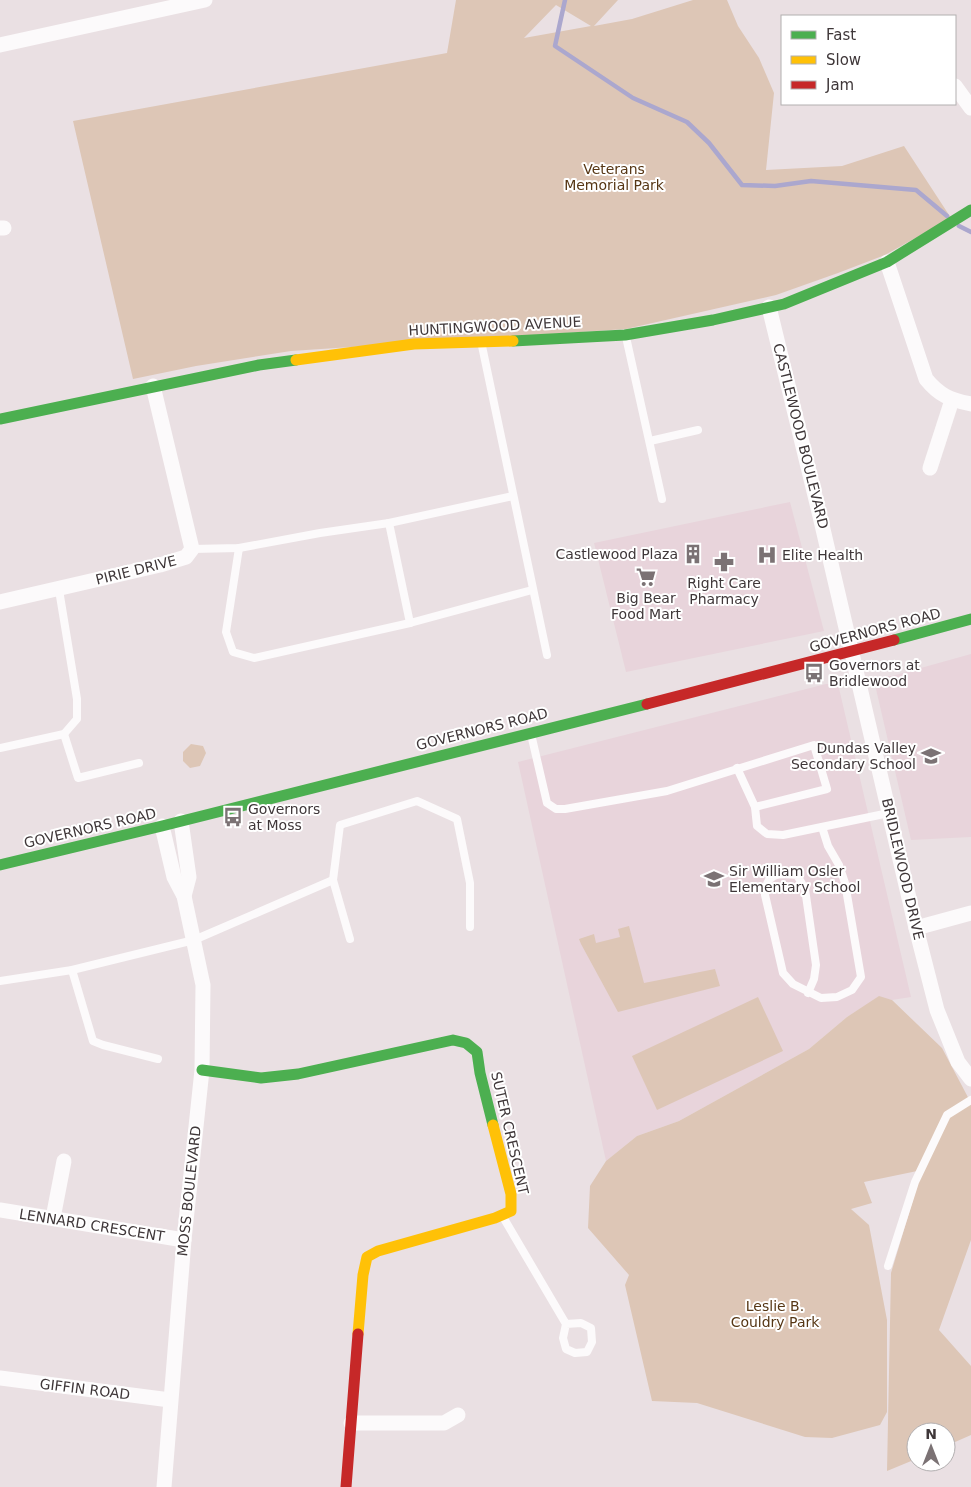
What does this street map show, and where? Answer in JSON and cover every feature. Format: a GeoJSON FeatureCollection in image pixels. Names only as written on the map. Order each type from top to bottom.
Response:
{"type":"FeatureCollection","features":[{"type":"Feature","properties":{"kind":"street"},"geometry":{"type":"LineString","coordinates":[[0,44],[205,0]]}},
{"type":"Feature","properties":{"kind":"street"},"geometry":{"type":"LineString","coordinates":[[956,87],[971,108]]}},
{"type":"Feature","properties":{"kind":"street","name":"HUNTINGWOOD AVENUE"},"geometry":{"type":"LineString","coordinates":[[0,418],[259,365],[404,345],[625,335],[713,320],[784,304],[887,262],[971,210]]}},
{"type":"Feature","properties":{"kind":"street"},"geometry":{"type":"LineString","coordinates":[[887,262],[926,379],[934,389],[952,400],[971,404]]}},
{"type":"Feature","properties":{"kind":"street","name":"CASTLEWOOD BOULEVARD"},"geometry":{"type":"LineString","coordinates":[[769,307],[852,652]]}},
{"type":"Feature","properties":{"kind":"street","name":"PIRIE DRIVE"},"geometry":{"type":"LineString","coordinates":[[0,602],[160,565],[186,557],[192,549],[153,386]]}},
{"type":"Feature","properties":{"kind":"street"},"geometry":{"type":"LineString","coordinates":[[930,468],[952,400]]}},
{"type":"Feature","properties":{"kind":"street","name":"GOVERNORS ROAD"},"geometry":{"type":"LineString","coordinates":[[0,864],[162,826],[852,652],[971,619]]}},
{"type":"Feature","properties":{"kind":"street","name":"BRIDLEWOOD DRIVE"},"geometry":{"type":"LineString","coordinates":[[852,652],[936,1010],[958,1062],[971,1079]]}},
{"type":"Feature","properties":{"kind":"street","name":"MOSS BOULEVARD"},"geometry":{"type":"LineString","coordinates":[[181,820],[189,877],[184,896]]}},
{"type":"Feature","properties":{"kind":"street","name":"MOSS BOULEVARD"},"geometry":{"type":"LineString","coordinates":[[162,826],[174,877],[184,896],[203,985],[202,1070],[184,1240],[164,1487]]}},
{"type":"Feature","properties":{"kind":"street"},"geometry":{"type":"LineString","coordinates":[[916,928],[971,913]]}},
{"type":"Feature","properties":{"kind":"street","name":"SUTER CRESCENT"},"geometry":{"type":"LineString","coordinates":[[202,1070],[261,1078],[298,1074],[453,1040],[466,1042],[476,1052],[511,1194],[511,1211],[502,1215]]}},
{"type":"Feature","properties":{"kind":"street"},"geometry":{"type":"LineString","coordinates":[[53,1218],[64,1160]]}},
{"type":"Feature","properties":{"kind":"street","name":"LENNARD CRESCENT"},"geometry":{"type":"LineString","coordinates":[[0,1210],[184,1240]]}},
{"type":"Feature","properties":{"kind":"street"},"geometry":{"type":"LineString","coordinates":[[346,1487],[363,1275],[367,1256],[378,1251],[502,1215]]}},
{"type":"Feature","properties":{"kind":"street","name":"GIFFIN ROAD"},"geometry":{"type":"LineString","coordinates":[[0,1378],[170,1400]]}},
{"type":"Feature","properties":{"kind":"street"},"geometry":{"type":"LineString","coordinates":[[351,1423],[444,1423],[458,1415]]}},
{"type":"Feature","properties":{"kind":"lane"},"geometry":{"type":"LineString","coordinates":[[625,335],[662,498]]}},
{"type":"Feature","properties":{"kind":"lane"},"geometry":{"type":"LineString","coordinates":[[481,343],[547,655]]}},
{"type":"Feature","properties":{"kind":"lane"},"geometry":{"type":"LineString","coordinates":[[650,441],[698,430]]}},
{"type":"Feature","properties":{"kind":"lane"},"geometry":{"type":"LineString","coordinates":[[192,549],[239,548],[389,523],[513,496]]}},
{"type":"Feature","properties":{"kind":"lane"},"geometry":{"type":"LineString","coordinates":[[389,523],[410,623]]}},
{"type":"Feature","properties":{"kind":"lane"},"geometry":{"type":"LineString","coordinates":[[239,548],[226,632],[233,652],[254,658],[410,623],[532,590]]}},
{"type":"Feature","properties":{"kind":"lane"},"geometry":{"type":"LineString","coordinates":[[0,748],[64,734],[77,719],[77,699],[58,590]]}},
{"type":"Feature","properties":{"kind":"lane"},"geometry":{"type":"LineString","coordinates":[[530,732],[547,803],[556,808],[565,809],[667,791],[814,745],[827,789],[755,807]]}},
{"type":"Feature","properties":{"kind":"lane"},"geometry":{"type":"LineString","coordinates":[[64,734],[78,778],[139,763]]}},
{"type":"Feature","properties":{"kind":"lane"},"geometry":{"type":"LineString","coordinates":[[737,768],[755,807],[757,826],[767,834],[783,835],[889,813]]}},
{"type":"Feature","properties":{"kind":"lane"},"geometry":{"type":"LineString","coordinates":[[350,939],[333,880],[340,825],[417,801],[458,819],[470,883],[470,927]]}},
{"type":"Feature","properties":{"kind":"lane"},"geometry":{"type":"LineString","coordinates":[[808,993],[814,979],[816,965],[805,889],[796,876],[783,874],[772,877],[765,884],[765,896],[783,973],[793,984],[808,993],[821,998],[837,997],[852,990],[861,977],[845,883],[839,865],[828,846],[822,827]]}},
{"type":"Feature","properties":{"kind":"lane"},"geometry":{"type":"LineString","coordinates":[[0,981],[72,970],[194,940],[333,880]]}},
{"type":"Feature","properties":{"kind":"lane"},"geometry":{"type":"LineString","coordinates":[[72,970],[93,1041],[104,1046],[158,1059]]}},
{"type":"Feature","properties":{"kind":"lane"},"geometry":{"type":"LineString","coordinates":[[888,1266],[915,1182],[947,1115],[971,1100]]}},
{"type":"Feature","properties":{"kind":"lane"},"geometry":{"type":"LineString","coordinates":[[502,1215],[566,1324],[563,1338],[566,1349],[575,1353],[586,1352],[592,1342],[591,1328],[581,1323],[566,1324]]}},
{"type":"Feature","properties":{"kind":"shaded area"},"geometry":{"type":"Polygon","coordinates":[[[790,502],[824,631],[626,672],[594,543],[790,502]]]}},
{"type":"Feature","properties":{"kind":"shaded area","name":"Dundas Valley Secondary School"},"geometry":{"type":"Polygon","coordinates":[[[971,654],[971,837],[911,840],[873,676],[892,676],[971,654]]]}},
{"type":"Feature","properties":{"kind":"shaded area","name":"Sir William Osler Elementary School"},"geometry":{"type":"Polygon","coordinates":[[[826,684],[838,684],[911,997],[892,1000],[879,997],[847,1017],[809,1049],[679,1121],[637,1136],[606,1161],[518,762],[826,684]]]}},
{"type":"Feature","properties":{"kind":"green space","name":"Veterans Memorial Park"},"geometry":{"type":"Polygon","coordinates":[[[456,0],[618,0],[594,26],[632,19],[693,0],[727,0],[738,26],[759,58],[774,93],[766,170],[842,166],[904,146],[951,218],[885,255],[776,295],[626,329],[291,351],[196,366],[133,379],[73,121],[447,53],[456,0]],[[556,5],[524,38],[591,26],[556,5]]]}},
{"type":"Feature","properties":{"kind":"green space"},"geometry":{"type":"Polygon","coordinates":[[[191,744],[203,746],[206,753],[200,766],[190,768],[183,761],[183,752],[191,744]]]}},
{"type":"Feature","properties":{"kind":"green space"},"geometry":{"type":"Polygon","coordinates":[[[629,926],[644,983],[715,969],[720,986],[618,1012],[579,939],[594,934],[596,943],[620,937],[618,929],[629,926]]]}},
{"type":"Feature","properties":{"kind":"green space","name":"Leslie B. Couldry Park"},"geometry":{"type":"Polygon","coordinates":[[[879,996],[892,1000],[942,1048],[971,1103],[971,1240],[939,1330],[971,1366],[971,1435],[956,1442],[956,1422],[906,1422],[906,1463],[887,1471],[891,1273],[922,1170],[864,1182],[872,1203],[851,1209],[869,1225],[887,1320],[887,1412],[880,1425],[832,1438],[805,1437],[697,1403],[652,1401],[625,1285],[629,1275],[588,1228],[590,1186],[606,1161],[637,1136],[679,1121],[809,1049],[847,1017],[879,996]]]}},
{"type":"Feature","properties":{"kind":"green space"},"geometry":{"type":"Polygon","coordinates":[[[758,997],[783,1051],[657,1110],[632,1056],[758,997]]]}},
{"type":"Feature","properties":{"kind":"waterway"},"geometry":{"type":"LineString","coordinates":[[565,0],[555,46],[633,98],[687,122],[709,143],[742,185],[775,186],[811,181],[916,190],[947,216]]}},
{"type":"Feature","properties":{"kind":"waterway"},"geometry":{"type":"LineString","coordinates":[[959,226],[971,232]]}},
{"type":"Feature","properties":{"kind":"traffic: fast"},"geometry":{"type":"LineString","coordinates":[[513,341],[625,335],[713,320],[784,304],[887,262],[971,210]]}},
{"type":"Feature","properties":{"kind":"traffic: fast"},"geometry":{"type":"LineString","coordinates":[[0,419],[259,365],[296,360]]}},
{"type":"Feature","properties":{"kind":"traffic: fast"},"geometry":{"type":"LineString","coordinates":[[894,640],[971,619]]}},
{"type":"Feature","properties":{"kind":"traffic: fast"},"geometry":{"type":"LineString","coordinates":[[0,865],[647,704]]}},
{"type":"Feature","properties":{"kind":"traffic: fast"},"geometry":{"type":"LineString","coordinates":[[202,1070],[261,1078],[298,1074],[453,1040],[466,1043],[477,1052],[480,1073],[493,1125]]}},
{"type":"Feature","properties":{"kind":"traffic: slow"},"geometry":{"type":"LineString","coordinates":[[296,360],[414,344],[513,341]]}},
{"type":"Feature","properties":{"kind":"traffic: slow"},"geometry":{"type":"LineString","coordinates":[[358,1334],[363,1275],[367,1257],[378,1251],[495,1218],[511,1211],[511,1194],[493,1125]]}},
{"type":"Feature","properties":{"kind":"traffic: jam"},"geometry":{"type":"LineString","coordinates":[[647,704],[894,640]]}},
{"type":"Feature","properties":{"kind":"traffic: jam"},"geometry":{"type":"LineString","coordinates":[[346,1487],[358,1334]]}},
{"type":"Feature","properties":{"kind":"place","name":"Castlewood Plaza"},"geometry":{"type":"Point","coordinates":[693,554]}},
{"type":"Feature","properties":{"kind":"place","name":"Elite Health"},"geometry":{"type":"Point","coordinates":[767,555]}},
{"type":"Feature","properties":{"kind":"place","name":"Right Care Pharmacy"},"geometry":{"type":"Point","coordinates":[724,562]}},
{"type":"Feature","properties":{"kind":"place","name":"Big Bear Food Mart"},"geometry":{"type":"Point","coordinates":[646,577]}},
{"type":"Feature","properties":{"kind":"place","name":"Governors at Bridlewood"},"geometry":{"type":"Point","coordinates":[814,673]}},
{"type":"Feature","properties":{"kind":"place","name":"Dundas Valley Secondary School"},"geometry":{"type":"Point","coordinates":[931,756]}},
{"type":"Feature","properties":{"kind":"place","name":"Governors at Moss"},"geometry":{"type":"Point","coordinates":[233,817]}},
{"type":"Feature","properties":{"kind":"place","name":"Sir William Osler Elementary School"},"geometry":{"type":"Point","coordinates":[714,879]}}]}
